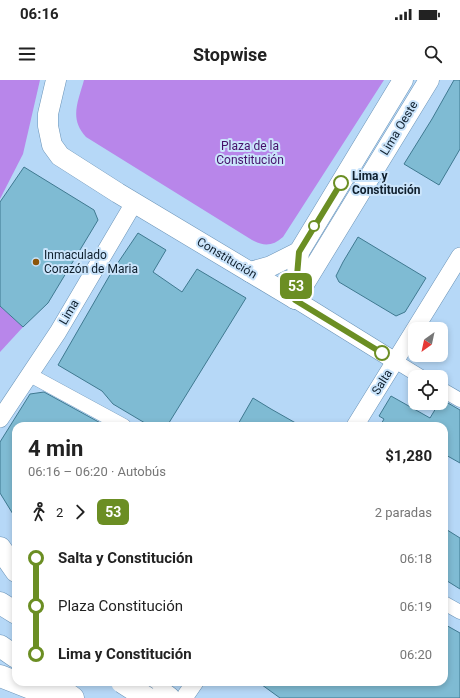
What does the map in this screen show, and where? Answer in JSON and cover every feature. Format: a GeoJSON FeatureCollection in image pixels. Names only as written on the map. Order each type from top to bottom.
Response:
{"type":"FeatureCollection","features":[{"type":"Feature","properties":{"kind":"highway"},"geometry":{"type":"LineString","coordinates":[[0,548],[12,565]]}},
{"type":"Feature","properties":{"kind":"highway"},"geometry":{"type":"LineString","coordinates":[[0,603],[12,610]]}},
{"type":"Feature","properties":{"kind":"highway"},"geometry":{"type":"LineString","coordinates":[[0,646],[12,654]]}},
{"type":"Feature","properties":{"kind":"highway"},"geometry":{"type":"LineString","coordinates":[[0,666],[12,674]]}},
{"type":"Feature","properties":{"kind":"highway"},"geometry":{"type":"LineString","coordinates":[[0,676],[12,680]]}},
{"type":"Feature","properties":{"kind":"highway"},"geometry":{"type":"LineString","coordinates":[[33,686],[73,698]]}},
{"type":"Feature","properties":{"kind":"highway"},"geometry":{"type":"LineString","coordinates":[[37,686],[50,691]]}},
{"type":"Feature","properties":{"kind":"highway"},"geometry":{"type":"LineString","coordinates":[[128,686],[147,698]]}},
{"type":"Feature","properties":{"kind":"highway"},"geometry":{"type":"LineString","coordinates":[[162,686],[183,692]]}},
{"type":"Feature","properties":{"kind":"main road","name":"Constitución"},"geometry":{"type":"LineString","coordinates":[[56,80],[48,114],[48,126],[52,145],[60,156],[134,203],[295,300]]}},
{"type":"Feature","properties":{"kind":"main road","name":"Lima Oeste"},"geometry":{"type":"LineString","coordinates":[[295,300],[299,252],[403,80]]}},
{"type":"Feature","properties":{"kind":"main road","name":"Lima Oeste"},"geometry":{"type":"LineString","coordinates":[[295,300],[429,80]]}},
{"type":"Feature","properties":{"kind":"main road"},"geometry":{"type":"LineString","coordinates":[[250,272],[271,266],[299,252]]}},
{"type":"Feature","properties":{"kind":"street","name":"Lima"},"geometry":{"type":"LineString","coordinates":[[0,418],[58,332],[134,203]]}},
{"type":"Feature","properties":{"kind":"street","name":"Salta"},"geometry":{"type":"LineString","coordinates":[[357,422],[460,256]]}},
{"type":"Feature","properties":{"kind":"street","name":"Constitución"},"geometry":{"type":"LineString","coordinates":[[295,300],[410,370]]}},
{"type":"Feature","properties":{"kind":"street"},"geometry":{"type":"LineString","coordinates":[[30,375],[117,422]]}},
{"type":"Feature","properties":{"kind":"street"},"geometry":{"type":"LineString","coordinates":[[448,393],[460,400]]}},
{"type":"Feature","properties":{"kind":"street"},"geometry":{"type":"LineString","coordinates":[[448,605],[460,612]]}},
{"type":"Feature","properties":{"kind":"green space"},"geometry":{"type":"Polygon","coordinates":[[[0,80],[40,80],[23,154],[0,199],[0,80]]]}},
{"type":"Feature","properties":{"kind":"green space","name":"Plaza de la Constitución"},"geometry":{"type":"Polygon","coordinates":[[[84,80],[384,80],[283,237],[272,244],[260,244],[86,137],[78,124],[76,117],[76,110],[84,80]]]}},
{"type":"Feature","properties":{"kind":"green space"},"geometry":{"type":"Polygon","coordinates":[[[0,306],[23,327],[0,352],[0,306]]]}},
{"type":"Feature","properties":{"kind":"building"},"geometry":{"type":"Polygon","coordinates":[[[454,80],[460,80],[460,149],[439,185],[404,164],[454,80]]]}},
{"type":"Feature","properties":{"kind":"building","name":"Inmaculado Corazón de Maria"},"geometry":{"type":"Polygon","coordinates":[[[24,167],[94,210],[98,220],[48,303],[23,327],[0,306],[0,202],[24,167]]]}},
{"type":"Feature","properties":{"kind":"building"},"geometry":{"type":"Polygon","coordinates":[[[138,233],[166,250],[153,272],[182,292],[197,269],[246,298],[169,422],[143,422],[113,404],[102,391],[58,365],[111,273],[138,233]]]}},
{"type":"Feature","properties":{"kind":"building"},"geometry":{"type":"Polygon","coordinates":[[[358,237],[426,278],[405,312],[396,316],[339,282],[336,276],[358,237]]]}},
{"type":"Feature","properties":{"kind":"building"},"geometry":{"type":"Polygon","coordinates":[[[44,392],[99,422],[12,422],[30,394],[44,392]]]}},
{"type":"Feature","properties":{"kind":"building"},"geometry":{"type":"Polygon","coordinates":[[[391,396],[408,406],[408,410],[416,410],[430,418],[435,410],[448,410],[448,403],[460,410],[460,463],[448,456],[448,422],[382,422],[384,419],[379,416],[391,396]]]}},
{"type":"Feature","properties":{"kind":"building"},"geometry":{"type":"Polygon","coordinates":[[[253,398],[294,422],[239,422],[253,398]]]}},
{"type":"Feature","properties":{"kind":"building"},"geometry":{"type":"Polygon","coordinates":[[[12,423],[12,512],[0,493],[0,442],[12,423]]]}},
{"type":"Feature","properties":{"kind":"building"},"geometry":{"type":"Polygon","coordinates":[[[448,530],[460,538],[460,589],[448,582],[448,530]]]}},
{"type":"Feature","properties":{"kind":"building"},"geometry":{"type":"Polygon","coordinates":[[[448,626],[460,633],[460,698],[280,698],[264,686],[448,686],[448,626]]]}},
{"type":"Feature","properties":{"kind":"bus line","name":"53"},"geometry":{"type":"LineString","coordinates":[[341,183],[299,252],[295,300],[382,353]]}},
{"type":"Feature","properties":{"kind":"place","name":"Lima y Constitución"},"geometry":{"type":"Point","coordinates":[341,183]}},
{"type":"Feature","properties":{"kind":"place","name":"Inmaculado Corazón de Maria"},"geometry":{"type":"Point","coordinates":[36,262]}}]}
